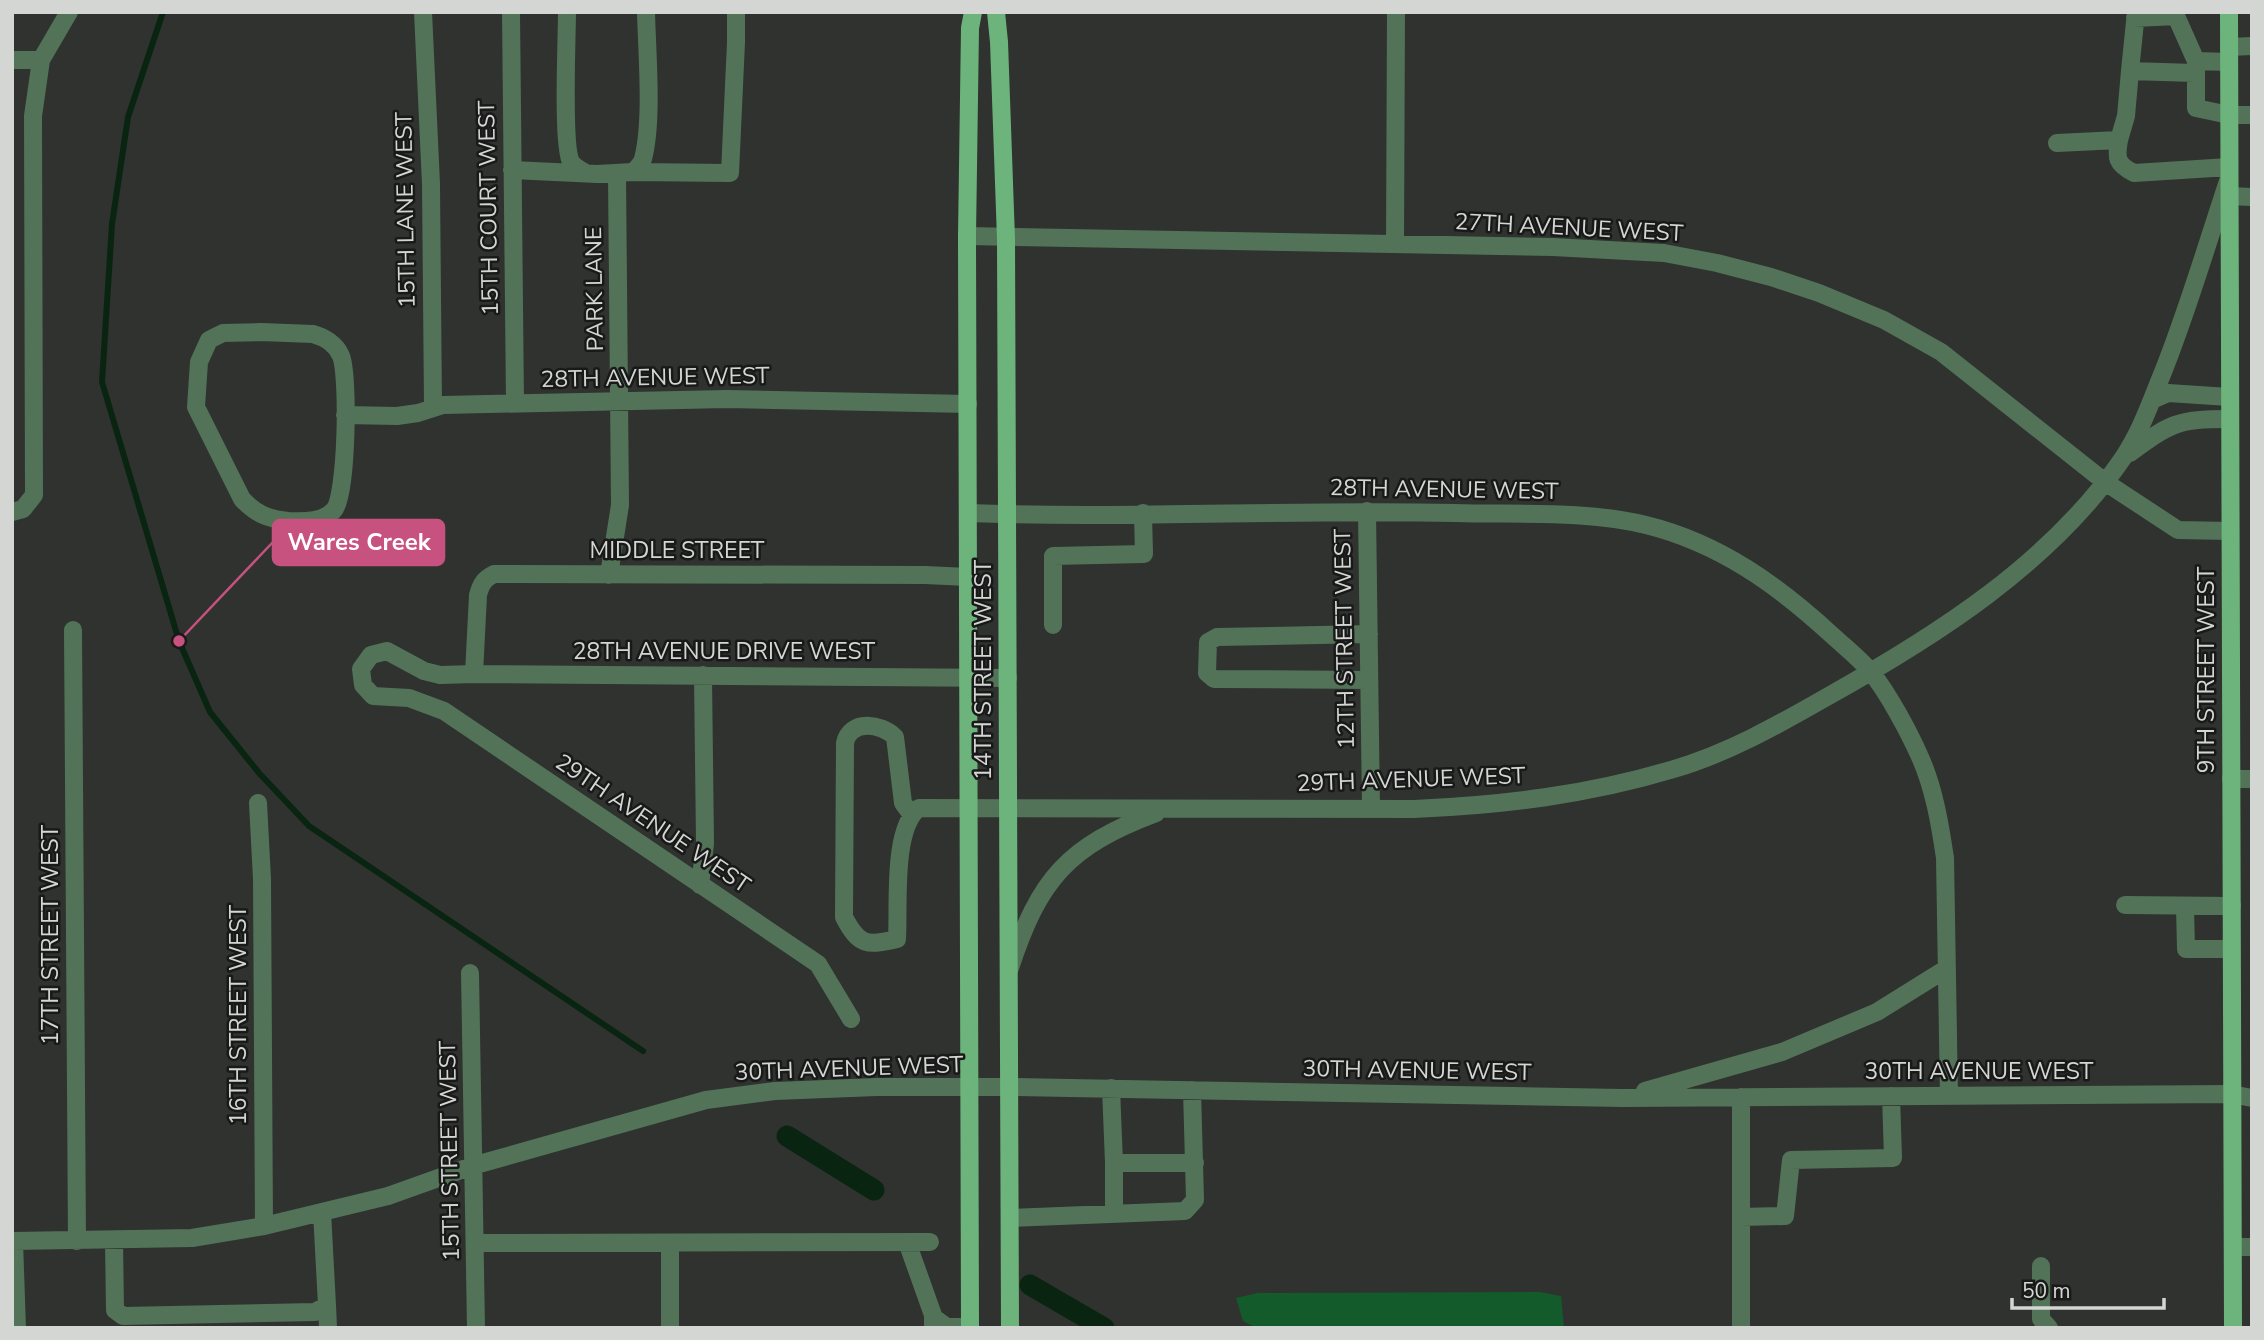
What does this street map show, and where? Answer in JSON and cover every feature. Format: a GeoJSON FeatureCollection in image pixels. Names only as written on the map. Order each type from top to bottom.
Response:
{"type":"FeatureCollection","features":[{"type":"Feature","properties":{"kind":"main road","name":"14TH STREET WEST"},"geometry":{"type":"LineString","coordinates":[[970,1327],[967,236],[970,40],[973,12]]}},
{"type":"Feature","properties":{"kind":"main road","name":"14TH STREET WEST"},"geometry":{"type":"LineString","coordinates":[[996,12],[1006,239],[1010,1328]]}},
{"type":"Feature","properties":{"kind":"main road","name":"9TH STREET WEST"},"geometry":{"type":"LineString","coordinates":[[2229,12],[2233,1328]]}},
{"type":"Feature","properties":{"kind":"street"},"geometry":{"type":"LineString","coordinates":[[12,512],[23,509],[34,495],[33,116],[41,60],[69,12]]}},
{"type":"Feature","properties":{"kind":"street","name":"15TH LANE WEST"},"geometry":{"type":"LineString","coordinates":[[423,12],[431,184],[433,407]]}},
{"type":"Feature","properties":{"kind":"street","name":"15TH COURT WEST"},"geometry":{"type":"LineString","coordinates":[[510,12],[515,403]]}},
{"type":"Feature","properties":{"kind":"street"},"geometry":{"type":"LineString","coordinates":[[567,12],[566,122],[569,158],[573,166],[584,172]]}},
{"type":"Feature","properties":{"kind":"street"},"geometry":{"type":"LineString","coordinates":[[625,173],[640,166],[643,159],[647,118],[646,12]]}},
{"type":"Feature","properties":{"kind":"street"},"geometry":{"type":"LineString","coordinates":[[512,170],[730,173],[737,43],[736,12]]}},
{"type":"Feature","properties":{"kind":"street"},"geometry":{"type":"LineString","coordinates":[[1395,244],[1396,12]]}},
{"type":"Feature","properties":{"kind":"street"},"geometry":{"type":"LineString","coordinates":[[2229,172],[2134,173],[2123,167],[2117,155],[2126,116],[2135,15],[2176,14],[2196,67],[2196,108],[2229,115],[2252,115]]}},
{"type":"Feature","properties":{"kind":"street"},"geometry":{"type":"LineString","coordinates":[[2130,71],[2196,67],[2252,46]]}},
{"type":"Feature","properties":{"kind":"street"},"geometry":{"type":"LineString","coordinates":[[12,60],[41,60]]}},
{"type":"Feature","properties":{"kind":"street"},"geometry":{"type":"LineString","coordinates":[[2057,143],[2119,139]]}},
{"type":"Feature","properties":{"kind":"street","name":"29TH AVENUE WEST"},"geometry":{"type":"LineString","coordinates":[[911,814],[919,808],[969,807],[1371,809],[1519,802],[1571,794],[1648,776],[1729,751],[1910,648],[2015,575],[2075,517],[2124,457],[2152,400],[2179,333],[2229,172]]}},
{"type":"Feature","properties":{"kind":"street","name":"PARK LANE"},"geometry":{"type":"LineString","coordinates":[[609,575],[620,505],[625,173]]}},
{"type":"Feature","properties":{"kind":"street"},"geometry":{"type":"LineString","coordinates":[[2228,197],[2252,197]]}},
{"type":"Feature","properties":{"kind":"street","name":"27TH AVENUE WEST"},"geometry":{"type":"LineString","coordinates":[[967,236],[1006,239],[1565,248],[1664,253],[1717,263],[1783,281],[1884,320],[1941,352],[2105,482],[2178,530],[2230,531]]}},
{"type":"Feature","properties":{"kind":"street"},"geometry":{"type":"LineString","coordinates":[[223,333],[320,336],[332,343],[341,357],[344,367],[345,415],[342,488],[340,501],[334,510],[327,515],[301,522],[259,515],[242,499],[196,407],[202,351],[213,336],[223,333]]}},
{"type":"Feature","properties":{"kind":"street"},"geometry":{"type":"LineString","coordinates":[[2152,400],[2168,393],[2229,397]]}},
{"type":"Feature","properties":{"kind":"street","name":"28TH AVENUE WEST"},"geometry":{"type":"LineString","coordinates":[[345,415],[397,416],[418,413],[433,407],[515,403],[727,399],[968,404]]}},
{"type":"Feature","properties":{"kind":"street","name":"29TH AVENUE WEST"},"geometry":{"type":"LineString","coordinates":[[2124,457],[2174,424],[2191,420],[2229,419]]}},
{"type":"Feature","properties":{"kind":"street","name":"28TH AVENUE WEST"},"geometry":{"type":"LineString","coordinates":[[968,513],[1367,511],[1576,516],[1628,522],[1672,533],[1722,553],[1763,577],[1798,603],[1871,672],[1908,731],[1928,780],[1945,858],[1949,1097]]}},
{"type":"Feature","properties":{"kind":"street","name":"12TH STREET WEST"},"geometry":{"type":"LineString","coordinates":[[1367,511],[1371,809]]}},
{"type":"Feature","properties":{"kind":"street"},"geometry":{"type":"LineString","coordinates":[[1053,625],[1053,556],[1144,554],[1143,513]]}},
{"type":"Feature","properties":{"kind":"street","name":"MIDDLE STREET"},"geometry":{"type":"LineString","coordinates":[[474,674],[480,585],[494,574],[925,575],[968,578]]}},
{"type":"Feature","properties":{"kind":"street","name":"17TH STREET WEST"},"geometry":{"type":"LineString","coordinates":[[73,630],[77,1241]]}},
{"type":"Feature","properties":{"kind":"street"},"geometry":{"type":"LineString","coordinates":[[1369,634],[1217,637],[1208,642],[1206,664],[1207,673],[1214,679],[1369,680]]}},
{"type":"Feature","properties":{"kind":"street"},"geometry":{"type":"LineString","coordinates":[[387,651],[424,671],[440,675],[432,705],[410,698],[373,696],[363,685],[361,669],[371,656],[387,651]]}},
{"type":"Feature","properties":{"kind":"street","name":"28TH AVENUE DRIVE WEST"},"geometry":{"type":"LineString","coordinates":[[440,675],[1008,678]]}},
{"type":"Feature","properties":{"kind":"street"},"geometry":{"type":"LineString","coordinates":[[700,885],[705,844],[703,676]]}},
{"type":"Feature","properties":{"kind":"street","name":"29TH AVENUE WEST"},"geometry":{"type":"LineString","coordinates":[[432,705],[818,964],[851,1019]]}},
{"type":"Feature","properties":{"kind":"street"},"geometry":{"type":"LineString","coordinates":[[864,726],[880,727],[889,730],[895,737],[903,803],[911,814],[901,839],[897,939],[876,944],[861,941],[852,932],[844,917],[845,743],[847,734],[852,729],[864,726]]}},
{"type":"Feature","properties":{"kind":"street"},"geometry":{"type":"LineString","coordinates":[[2231,779],[2252,779]]}},
{"type":"Feature","properties":{"kind":"street","name":"16TH STREET WEST"},"geometry":{"type":"LineString","coordinates":[[258,803],[262,893],[264,1226]]}},
{"type":"Feature","properties":{"kind":"street"},"geometry":{"type":"LineString","coordinates":[[1009,971],[1031,910],[1065,864],[1117,828],[1168,808]]}},
{"type":"Feature","properties":{"kind":"street"},"geometry":{"type":"LineString","coordinates":[[2125,905],[2232,906]]}},
{"type":"Feature","properties":{"kind":"street"},"geometry":{"type":"LineString","coordinates":[[2185,906],[2186,948],[2231,948]]}},
{"type":"Feature","properties":{"kind":"street","name":"30TH AVENUE WEST"},"geometry":{"type":"LineString","coordinates":[[1622,1098],[1782,1052],[1877,1012],[1947,969]]}},
{"type":"Feature","properties":{"kind":"street","name":"15TH STREET WEST"},"geometry":{"type":"LineString","coordinates":[[470,973],[476,1328]]}},
{"type":"Feature","properties":{"kind":"street","name":"30TH AVENUE WEST"},"geometry":{"type":"LineString","coordinates":[[13,1241],[192,1238],[264,1226],[388,1196],[472,1166],[706,1100],[775,1091],[877,1087],[1010,1087],[1622,1098],[2231,1094],[2252,1098]]}},
{"type":"Feature","properties":{"kind":"street"},"geometry":{"type":"LineString","coordinates":[[1111,1088],[1114,1214]]}},
{"type":"Feature","properties":{"kind":"street"},"geometry":{"type":"LineString","coordinates":[[1010,1218],[1185,1211],[1195,1200],[1192,1090]]}},
{"type":"Feature","properties":{"kind":"street"},"geometry":{"type":"LineString","coordinates":[[1741,1097],[1741,1328]]}},
{"type":"Feature","properties":{"kind":"street"},"geometry":{"type":"LineString","coordinates":[[1741,1217],[1785,1216],[1791,1160],[1893,1158],[1891,1097]]}},
{"type":"Feature","properties":{"kind":"street"},"geometry":{"type":"LineString","coordinates":[[1114,1163],[1195,1163]]}},
{"type":"Feature","properties":{"kind":"street"},"geometry":{"type":"LineString","coordinates":[[322,1212],[328,1328]]}},
{"type":"Feature","properties":{"kind":"street"},"geometry":{"type":"LineString","coordinates":[[114,1240],[115,1319],[123,1316],[315,1312],[327,1306]]}},
{"type":"Feature","properties":{"kind":"street"},"geometry":{"type":"LineString","coordinates":[[13,1241],[17,1328]]}},
{"type":"Feature","properties":{"kind":"street"},"geometry":{"type":"LineString","coordinates":[[907,1242],[933,1322],[947,1327],[970,1327]]}},
{"type":"Feature","properties":{"kind":"street"},"geometry":{"type":"LineString","coordinates":[[475,1243],[930,1242]]}},
{"type":"Feature","properties":{"kind":"street"},"geometry":{"type":"LineString","coordinates":[[670,1243],[670,1328]]}},
{"type":"Feature","properties":{"kind":"street"},"geometry":{"type":"LineString","coordinates":[[2233,1247],[2252,1247]]}},
{"type":"Feature","properties":{"kind":"street"},"geometry":{"type":"LineString","coordinates":[[2041,1266],[2041,1319],[2049,1328]]}},
{"type":"Feature","properties":{"kind":"green space"},"geometry":{"type":"Polygon","coordinates":[[[1540,1292],[1561,1296],[1564,1328],[1256,1328],[1243,1321],[1236,1298],[1257,1293],[1540,1292]]]}},
{"type":"Feature","properties":{"kind":"waterway"},"geometry":{"type":"LineString","coordinates":[[163,12],[128,117],[112,224],[102,382],[179,641],[210,712],[259,773],[309,826],[643,1051]]}},
{"type":"Feature","properties":{"kind":"waterway"},"geometry":{"type":"LineString","coordinates":[[787,1136],[874,1190]]}},
{"type":"Feature","properties":{"kind":"waterway"},"geometry":{"type":"LineString","coordinates":[[1030,1285],[1104,1328]]}},
{"type":"Feature","properties":{"kind":"place","name":"Wares Creek"},"geometry":{"type":"Point","coordinates":[179,641]}}]}
